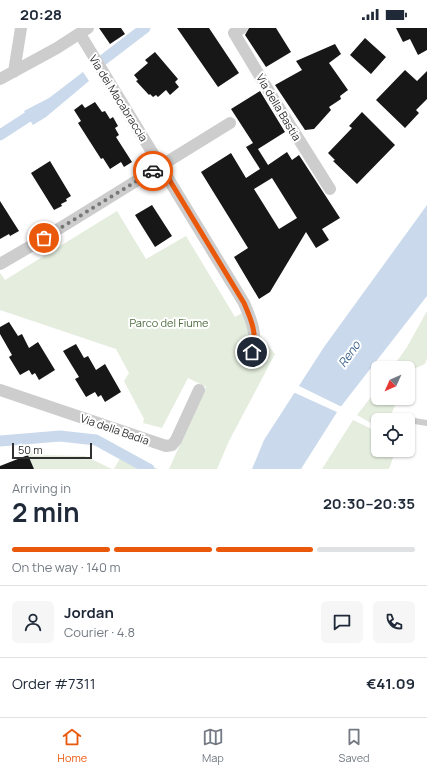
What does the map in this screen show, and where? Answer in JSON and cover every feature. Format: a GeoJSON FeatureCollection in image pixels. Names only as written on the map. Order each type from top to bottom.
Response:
{"type":"FeatureCollection","features":[{"type":"Feature","properties":{"kind":"street"},"geometry":{"type":"LineString","coordinates":[[14,72],[21,28]]}},
{"type":"Feature","properties":{"kind":"street","name":"Via della Bastia"},"geometry":{"type":"LineString","coordinates":[[242,28],[234,33],[330,189]]}},
{"type":"Feature","properties":{"kind":"street"},"geometry":{"type":"LineString","coordinates":[[0,79],[84,31]]}},
{"type":"Feature","properties":{"kind":"street","name":"Via dei Macabraccia"},"geometry":{"type":"LineString","coordinates":[[84,31],[89,48],[244,303],[253,327],[254,334],[252,352]]}},
{"type":"Feature","properties":{"kind":"street"},"geometry":{"type":"LineString","coordinates":[[0,264],[230,123]]}},
{"type":"Feature","properties":{"kind":"street","name":"Via della Badia"},"geometry":{"type":"LineString","coordinates":[[0,390],[166,446],[172,445],[176,440],[199,390]]}},
{"type":"Feature","properties":{"kind":"lane"},"geometry":{"type":"LineString","coordinates":[[415,421],[427,423]]}},
{"type":"Feature","properties":{"kind":"green space","name":"Parco del Fiume"},"geometry":{"type":"Polygon","coordinates":[[[117,211],[146,259],[186,236],[235,317],[242,313],[275,354],[229,441],[217,469],[169,469],[206,387],[188,378],[162,428],[143,423],[144,419],[124,381],[129,373],[116,349],[0,310],[0,273],[5,280],[117,211]]]}},
{"type":"Feature","properties":{"kind":"green space"},"geometry":{"type":"Polygon","coordinates":[[[427,311],[427,358],[425,364],[415,368],[415,361],[397,361],[407,347],[427,311]]]}},
{"type":"Feature","properties":{"kind":"green space"},"geometry":{"type":"Polygon","coordinates":[[[371,397],[371,405],[395,405],[392,413],[371,413],[371,423],[357,415],[371,397]]]}},
{"type":"Feature","properties":{"kind":"green space"},"geometry":{"type":"Polygon","coordinates":[[[353,420],[371,429],[371,457],[393,457],[389,469],[322,469],[353,420]]]}},
{"type":"Feature","properties":{"kind":"green space"},"geometry":{"type":"Polygon","coordinates":[[[32,451],[36,455],[85,456],[112,469],[34,469],[28,455],[32,451]]]}},
{"type":"Feature","properties":{"kind":"green space"},"geometry":{"type":"Polygon","coordinates":[[[123,453],[158,469],[114,469],[123,453]]]}},
{"type":"Feature","properties":{"kind":"water"},"geometry":{"type":"Polygon","coordinates":[[[83,72],[89,81],[46,117],[33,125],[24,111],[49,98],[83,72]]]}},
{"type":"Feature","properties":{"kind":"water","name":"Reno"},"geometry":{"type":"Polygon","coordinates":[[[427,205],[427,296],[376,361],[371,361],[371,368],[339,409],[301,469],[252,469],[264,440],[324,347],[427,205]]]}},
{"type":"Feature","properties":{"kind":"pier"},"geometry":{"type":"Polygon","coordinates":[[[297,385],[343,407],[339,413],[293,392],[297,385]]]}},
{"type":"Feature","properties":{"kind":"building"},"geometry":{"type":"Polygon","coordinates":[[[99,28],[121,28],[125,34],[110,44],[99,28]]]}},
{"type":"Feature","properties":{"kind":"building"},"geometry":{"type":"Polygon","coordinates":[[[177,28],[209,28],[239,73],[218,87],[177,28]]]}},
{"type":"Feature","properties":{"kind":"building"},"geometry":{"type":"Polygon","coordinates":[[[249,28],[276,28],[291,52],[266,67],[245,35],[249,28]]]}},
{"type":"Feature","properties":{"kind":"building"},"geometry":{"type":"Polygon","coordinates":[[[396,28],[427,28],[427,50],[418,55],[410,39],[403,42],[396,28]]]}},
{"type":"Feature","properties":{"kind":"building"},"geometry":{"type":"Polygon","coordinates":[[[365,38],[386,57],[371,74],[350,55],[365,38]]]}},
{"type":"Feature","properties":{"kind":"building"},"geometry":{"type":"Polygon","coordinates":[[[335,44],[341,54],[329,63],[348,90],[340,96],[341,99],[329,107],[331,110],[314,129],[305,130],[275,85],[302,70],[296,61],[335,44]]]}},
{"type":"Feature","properties":{"kind":"building"},"geometry":{"type":"Polygon","coordinates":[[[155,52],[178,79],[175,82],[179,87],[170,95],[166,90],[158,97],[156,95],[153,97],[150,94],[149,95],[136,81],[138,80],[134,75],[148,63],[145,60],[155,52]]]}},
{"type":"Feature","properties":{"kind":"building"},"geometry":{"type":"Polygon","coordinates":[[[405,70],[417,81],[427,71],[427,99],[416,110],[419,113],[405,128],[376,100],[405,70]]]}},
{"type":"Feature","properties":{"kind":"building"},"geometry":{"type":"Polygon","coordinates":[[[260,91],[285,132],[258,149],[268,165],[287,152],[292,160],[299,155],[340,218],[322,229],[329,240],[316,248],[306,232],[270,292],[259,299],[234,257],[248,248],[201,172],[231,153],[246,178],[260,169],[246,147],[253,143],[231,109],[260,91]],[[272,178],[254,189],[279,229],[297,218],[272,178]]]}},
{"type":"Feature","properties":{"kind":"building"},"geometry":{"type":"Polygon","coordinates":[[[95,102],[102,112],[105,111],[110,119],[113,117],[118,126],[115,128],[119,135],[116,137],[132,162],[124,167],[121,162],[110,169],[103,158],[101,159],[78,123],[81,121],[74,110],[82,104],[85,108],[95,102]]]}},
{"type":"Feature","properties":{"kind":"building"},"geometry":{"type":"Polygon","coordinates":[[[362,112],[395,145],[357,184],[333,161],[335,160],[328,153],[352,128],[349,126],[362,112]]]}},
{"type":"Feature","properties":{"kind":"building"},"geometry":{"type":"Polygon","coordinates":[[[50,161],[71,196],[66,199],[67,201],[61,204],[62,206],[54,210],[31,173],[50,161]]]}},
{"type":"Feature","properties":{"kind":"building"},"geometry":{"type":"Polygon","coordinates":[[[0,201],[19,231],[0,239],[0,201]]]}},
{"type":"Feature","properties":{"kind":"building"},"geometry":{"type":"Polygon","coordinates":[[[152,205],[172,236],[155,247],[135,215],[152,205]]]}},
{"type":"Feature","properties":{"kind":"building"},"geometry":{"type":"Polygon","coordinates":[[[9,322],[18,336],[22,334],[29,348],[38,342],[55,370],[39,380],[35,373],[32,375],[29,370],[20,375],[9,357],[12,355],[0,334],[0,327],[9,322]]]}},
{"type":"Feature","properties":{"kind":"building"},"geometry":{"type":"Polygon","coordinates":[[[76,344],[84,358],[88,356],[96,370],[105,364],[121,392],[105,402],[101,395],[98,397],[95,392],[86,397],[75,379],[79,377],[63,351],[76,344]]]}},
{"type":"Feature","properties":{"kind":"building"},"geometry":{"type":"Polygon","coordinates":[[[28,455],[34,469],[0,469],[0,466],[28,455]]]}},
{"type":"Feature","properties":{"kind":"waterway"},"geometry":{"type":"LineString","coordinates":[[103,60],[145,28]]}},
{"type":"Feature","properties":{"kind":"waterway"},"geometry":{"type":"LineString","coordinates":[[0,135],[40,109]]}},
{"type":"Feature","properties":{"kind":"waterway"},"geometry":{"type":"LineString","coordinates":[[0,441],[60,436],[96,440],[149,469]]}},
{"type":"Feature","properties":{"kind":"way so far"},"geometry":{"type":"LineString","coordinates":[[44,238],[153,171]]}},
{"type":"Feature","properties":{"kind":"route"},"geometry":{"type":"LineString","coordinates":[[153,171],[161,166],[244,303],[253,327],[254,347],[252,352]]}}]}
